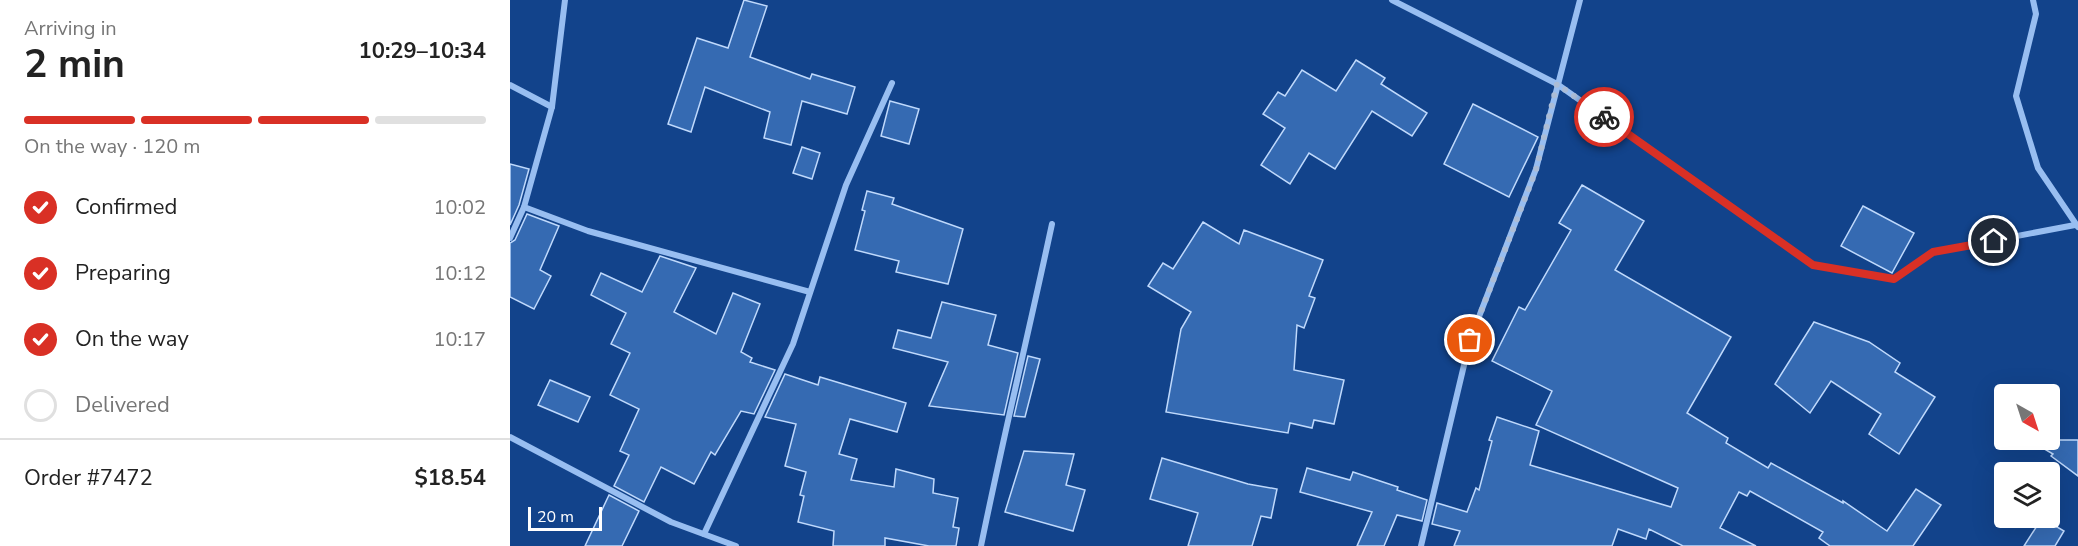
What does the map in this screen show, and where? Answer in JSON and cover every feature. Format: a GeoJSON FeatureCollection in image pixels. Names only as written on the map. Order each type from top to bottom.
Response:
{"type":"FeatureCollection","features":[{"type":"Feature","properties":{"kind":"street"},"geometry":{"type":"LineString","coordinates":[[510,238],[524,207],[552,107],[565,0]]}},
{"type":"Feature","properties":{"kind":"street"},"geometry":{"type":"LineString","coordinates":[[1392,0],[1557,84],[1813,265],[1894,279],[1933,252],[2077,226],[2038,168],[2016,96],[2036,14],[2033,0]]}},
{"type":"Feature","properties":{"kind":"street"},"geometry":{"type":"LineString","coordinates":[[1421,546],[1470,340],[1536,170],[1580,0]]}},
{"type":"Feature","properties":{"kind":"street"},"geometry":{"type":"LineString","coordinates":[[704,534],[793,344],[846,185],[892,83]]}},
{"type":"Feature","properties":{"kind":"street"},"geometry":{"type":"LineString","coordinates":[[510,85],[552,107]]}},
{"type":"Feature","properties":{"kind":"street"},"geometry":{"type":"LineString","coordinates":[[524,207],[588,231],[810,292]]}},
{"type":"Feature","properties":{"kind":"street"},"geometry":{"type":"LineString","coordinates":[[981,546],[998,460],[1025,352],[1052,224]]}},
{"type":"Feature","properties":{"kind":"street"},"geometry":{"type":"LineString","coordinates":[[510,437],[671,522],[736,546]]}},
{"type":"Feature","properties":{"kind":"building"},"geometry":{"type":"Polygon","coordinates":[[[744,0],[767,6],[750,57],[810,79],[812,74],[855,87],[847,114],[802,101],[791,145],[764,138],[770,112],[705,87],[691,132],[668,124],[697,38],[728,48],[744,0]]]}},
{"type":"Feature","properties":{"kind":"building"},"geometry":{"type":"Polygon","coordinates":[[[1356,60],[1385,78],[1381,84],[1427,113],[1412,136],[1372,111],[1335,169],[1309,153],[1290,184],[1261,165],[1285,128],[1263,114],[1278,92],[1285,96],[1302,70],[1336,91],[1356,60]]]}},
{"type":"Feature","properties":{"kind":"building"},"geometry":{"type":"Polygon","coordinates":[[[890,101],[919,109],[909,144],[881,136],[890,101]]]}},
{"type":"Feature","properties":{"kind":"building"},"geometry":{"type":"Polygon","coordinates":[[[1473,104],[1538,137],[1509,197],[1444,164],[1473,104]]]}},
{"type":"Feature","properties":{"kind":"building"},"geometry":{"type":"Polygon","coordinates":[[[802,147],[820,153],[812,179],[793,173],[802,147]]]}},
{"type":"Feature","properties":{"kind":"building"},"geometry":{"type":"Polygon","coordinates":[[[510,164],[529,169],[519,205],[510,225],[510,164]]]}},
{"type":"Feature","properties":{"kind":"building"},"geometry":{"type":"Polygon","coordinates":[[[1582,185],[1644,221],[1615,270],[1731,337],[1687,413],[1728,438],[1726,443],[1768,468],[1771,463],[1843,503],[1843,501],[1887,531],[1916,489],[1941,505],[1913,546],[1830,546],[1819,538],[1823,532],[1750,491],[1747,496],[1739,492],[1720,528],[1756,546],[1683,546],[1649,529],[1646,539],[1618,529],[1612,546],[1454,546],[1460,531],[1432,524],[1437,503],[1467,512],[1476,488],[1479,490],[1492,441],[1489,440],[1497,417],[1539,431],[1530,465],[1671,507],[1678,488],[1536,425],[1552,391],[1492,361],[1519,307],[1525,310],[1571,230],[1559,223],[1582,185]]]}},
{"type":"Feature","properties":{"kind":"building"},"geometry":{"type":"Polygon","coordinates":[[[867,191],[894,198],[892,204],[963,229],[948,284],[896,272],[899,261],[855,250],[865,211],[862,210],[867,191]]]}},
{"type":"Feature","properties":{"kind":"building"},"geometry":{"type":"Polygon","coordinates":[[[1863,206],[1914,233],[1892,273],[1841,246],[1863,206]]]}},
{"type":"Feature","properties":{"kind":"building"},"geometry":{"type":"Polygon","coordinates":[[[527,214],[559,226],[540,270],[551,276],[534,309],[510,297],[510,243],[515,240],[527,214]]]}},
{"type":"Feature","properties":{"kind":"building"},"geometry":{"type":"Polygon","coordinates":[[[1203,222],[1239,244],[1244,230],[1323,260],[1309,296],[1315,298],[1304,328],[1297,325],[1294,370],[1344,380],[1334,424],[1314,420],[1312,428],[1290,423],[1288,433],[1166,412],[1181,329],[1191,312],[1148,286],[1163,263],[1173,269],[1203,222]]]}},
{"type":"Feature","properties":{"kind":"building"},"geometry":{"type":"Polygon","coordinates":[[[660,256],[696,268],[674,312],[716,334],[733,293],[760,304],[741,352],[752,358],[750,362],[775,370],[754,414],[741,411],[715,455],[711,452],[694,484],[661,467],[644,502],[614,486],[629,455],[620,451],[639,409],[610,395],[630,353],[611,344],[626,313],[591,295],[601,273],[642,292],[660,256]]]}},
{"type":"Feature","properties":{"kind":"building"},"geometry":{"type":"Polygon","coordinates":[[[942,302],[996,315],[988,345],[1018,353],[1004,415],[929,406],[948,362],[893,348],[898,330],[931,338],[942,302]]]}},
{"type":"Feature","properties":{"kind":"building"},"geometry":{"type":"Polygon","coordinates":[[[1814,322],[1869,342],[1900,363],[1895,372],[1935,397],[1899,454],[1869,434],[1881,414],[1831,381],[1810,413],[1775,384],[1814,322]]]}},
{"type":"Feature","properties":{"kind":"building"},"geometry":{"type":"Polygon","coordinates":[[[1028,356],[1040,359],[1025,417],[1014,416],[1028,356]]]}},
{"type":"Feature","properties":{"kind":"building"},"geometry":{"type":"Polygon","coordinates":[[[785,374],[818,385],[820,377],[906,403],[897,432],[850,419],[839,454],[857,459],[851,480],[894,487],[896,469],[934,479],[933,493],[958,498],[953,527],[959,528],[956,546],[929,546],[885,538],[885,546],[833,546],[834,531],[798,522],[804,496],[800,495],[806,472],[785,466],[796,424],[765,417],[785,374]]]}},
{"type":"Feature","properties":{"kind":"building"},"geometry":{"type":"Polygon","coordinates":[[[550,380],[590,397],[578,422],[538,405],[550,380]]]}},
{"type":"Feature","properties":{"kind":"building"},"geometry":{"type":"Polygon","coordinates":[[[2060,440],[2078,440],[2078,476],[2051,456],[2053,454],[2046,450],[2060,450],[2060,440]]]}},
{"type":"Feature","properties":{"kind":"building"},"geometry":{"type":"Polygon","coordinates":[[[1024,451],[1074,454],[1066,485],[1085,490],[1073,531],[1005,512],[1024,451]]]}},
{"type":"Feature","properties":{"kind":"building"},"geometry":{"type":"Polygon","coordinates":[[[1162,458],[1248,484],[1277,489],[1271,518],[1261,516],[1252,546],[1188,546],[1198,513],[1150,499],[1162,458]]]}},
{"type":"Feature","properties":{"kind":"building"},"geometry":{"type":"Polygon","coordinates":[[[1307,468],[1350,480],[1353,472],[1398,487],[1397,490],[1427,500],[1422,521],[1397,515],[1384,546],[1357,546],[1372,512],[1300,492],[1307,468]]]}},
{"type":"Feature","properties":{"kind":"building"},"geometry":{"type":"Polygon","coordinates":[[[609,495],[639,511],[622,546],[585,546],[609,495]]]}},
{"type":"Feature","properties":{"kind":"building"},"geometry":{"type":"Polygon","coordinates":[[[2036,528],[2059,528],[2064,531],[2055,546],[2024,546],[2036,528]]]}},
{"type":"Feature","properties":{"kind":"way so far"},"geometry":{"type":"LineString","coordinates":[[1470,340],[1536,170],[1557,84],[1604,117]]}},
{"type":"Feature","properties":{"kind":"route"},"geometry":{"type":"LineString","coordinates":[[1604,117],[1813,265],[1894,279],[1933,252],[1994,241]]}}]}
